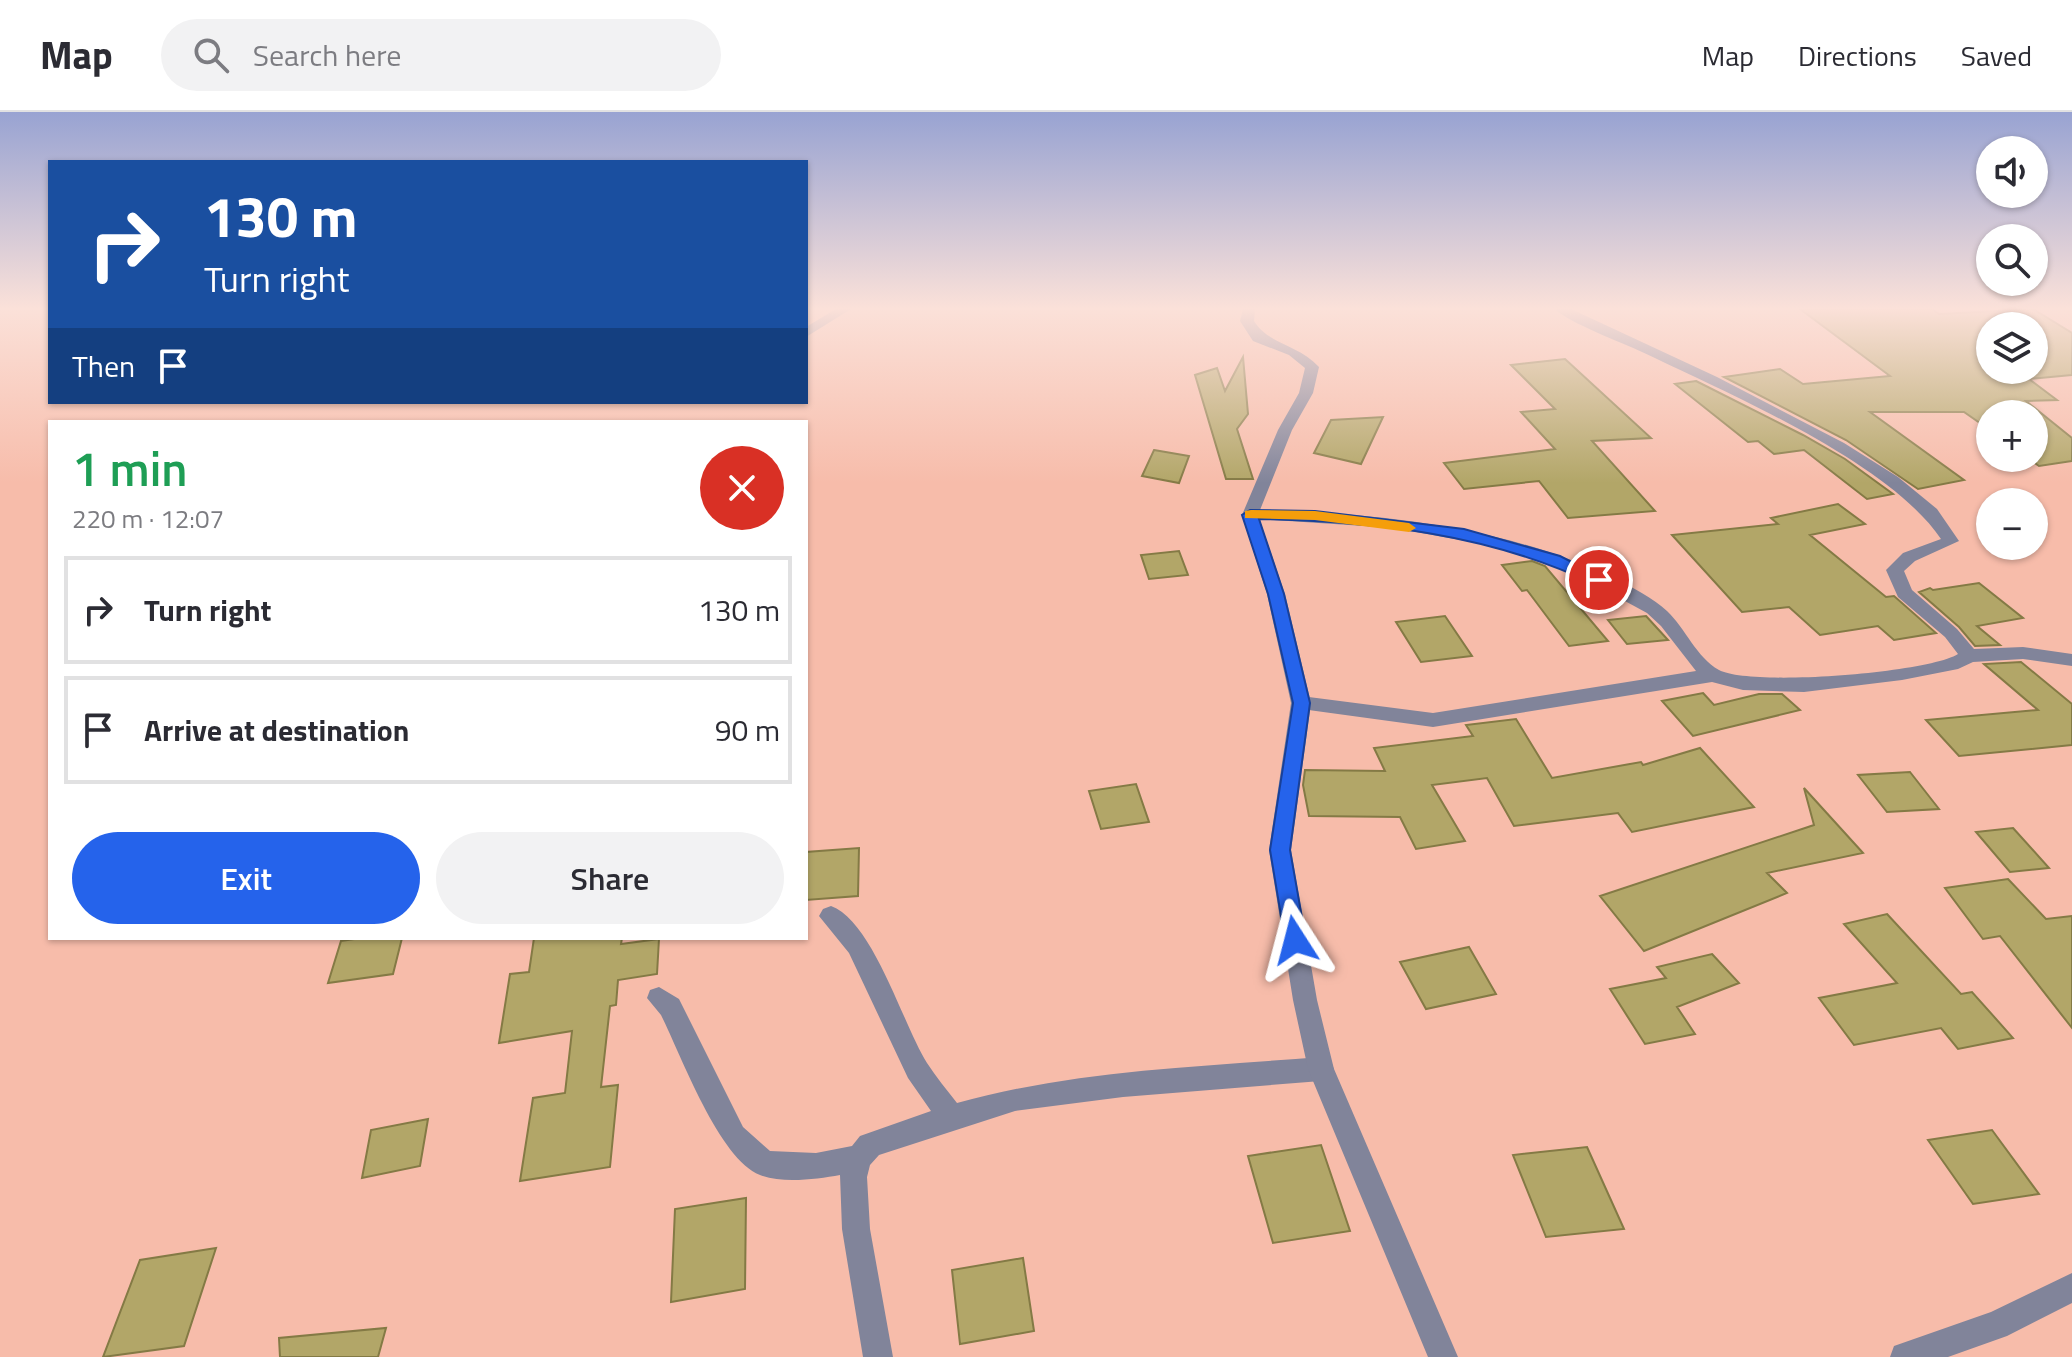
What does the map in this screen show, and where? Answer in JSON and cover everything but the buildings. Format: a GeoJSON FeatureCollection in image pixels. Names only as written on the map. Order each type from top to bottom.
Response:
{"type":"FeatureCollection","features":[{"type":"Feature","properties":{"kind":"street"},"geometry":{"type":"LineString","coordinates":[[1312,367],[1306,393],[1285,430],[1250,515],[1276,594],[1301,703],[1280,850],[1305,1000],[1321,1069],[1443,1357]]}},
{"type":"Feature","properties":{"kind":"street"},"geometry":{"type":"LineString","coordinates":[[1682,367],[1799,423],[1859,459],[1917,500],[1947,526],[1951,541],[1909,557],[1895,570],[1904,593],[1951,633],[1969,656]]}},
{"type":"Feature","properties":{"kind":"street"},"geometry":{"type":"LineString","coordinates":[[1250,515],[1315,516],[1464,534],[1555,559],[1622,591],[1659,613],[1714,675]]}},
{"type":"Feature","properties":{"kind":"street"},"geometry":{"type":"LineString","coordinates":[[1301,703],[1433,720],[1714,675],[1756,684],[1849,681],[1958,663],[1969,656],[2023,653],[2072,660]]}},
{"type":"Feature","properties":{"kind":"street"},"geometry":{"type":"LineString","coordinates":[[831,916],[858,946],[917,1070],[951,1117]]}},
{"type":"Feature","properties":{"kind":"street"},"geometry":{"type":"LineString","coordinates":[[659,998],[670,1007],[734,1136],[765,1164],[816,1166],[859,1158]]}},
{"type":"Feature","properties":{"kind":"street"},"geometry":{"type":"LineString","coordinates":[[878,1357],[856,1229],[853,1177],[859,1158],[870,1145],[951,1117],[1031,1097],[1123,1085],[1321,1069]]}},
{"type":"Feature","properties":{"kind":"street"},"geometry":{"type":"LineString","coordinates":[[1905,1357],[1996,1325],[2072,1288]]}},
{"type":"Feature","properties":{"kind":"slow traffic"},"geometry":{"type":"LineString","coordinates":[[1251,515],[1315,516],[1409,528]]}},
{"type":"Feature","properties":{"kind":"route"},"geometry":{"type":"LineString","coordinates":[[1295,940],[1280,850],[1301,703],[1276,594],[1250,515],[1315,516],[1464,534],[1555,559],[1599,580]]}}]}
